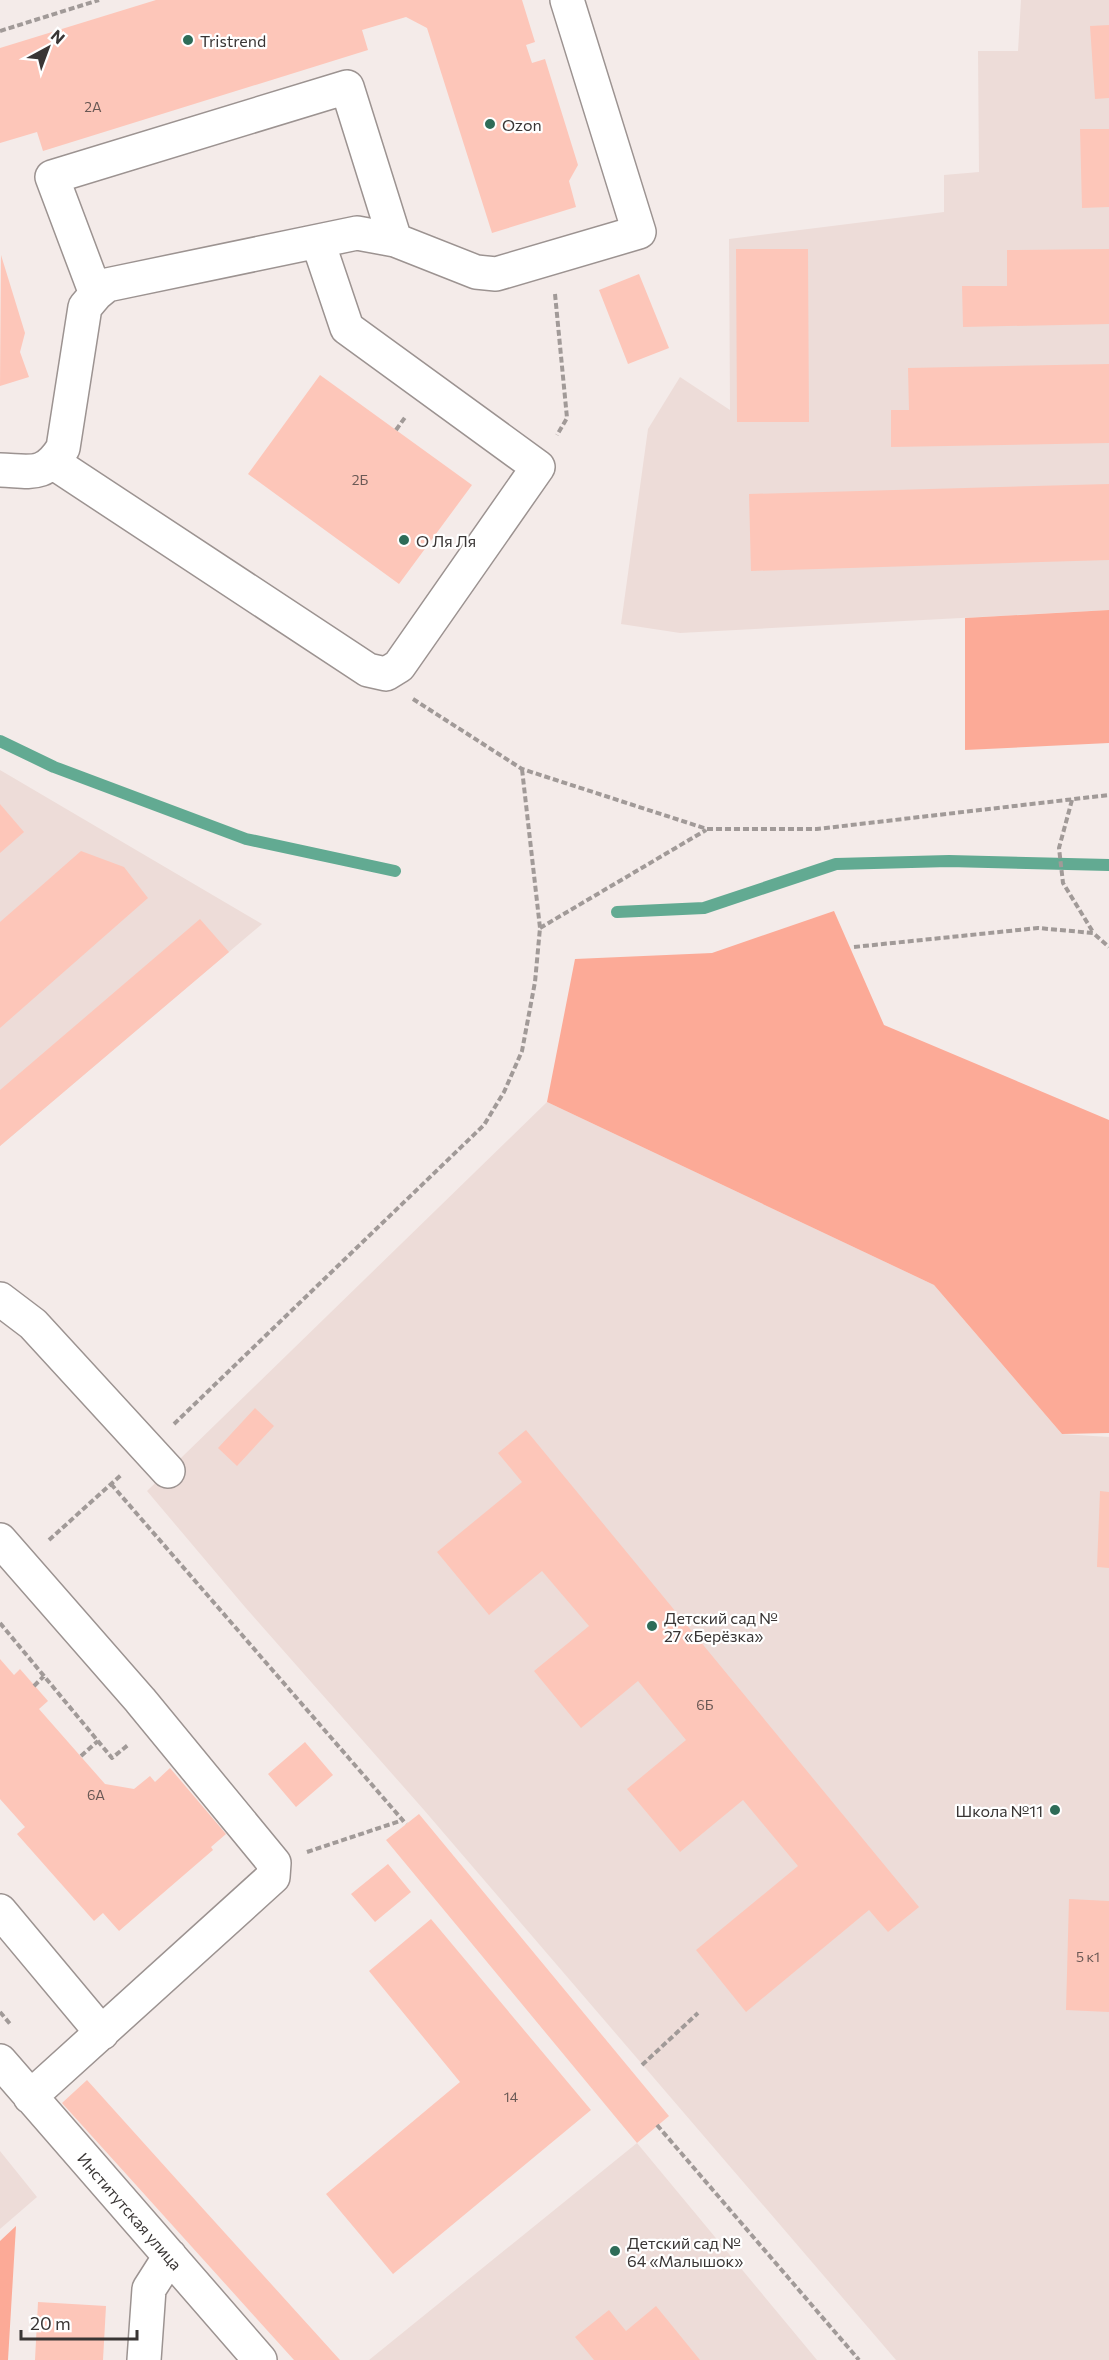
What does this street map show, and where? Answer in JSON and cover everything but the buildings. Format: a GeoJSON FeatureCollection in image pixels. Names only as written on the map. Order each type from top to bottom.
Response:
{"type":"FeatureCollection","features":[{"type":"Feature","properties":{"kind":"street"},"geometry":{"type":"LineString","coordinates":[[0,470],[39,471],[54,463],[63,448],[85,307],[107,285],[357,233],[395,240],[476,272],[496,274],[639,231],[567,0]]}},
{"type":"Feature","properties":{"kind":"street"},"geometry":{"type":"LineString","coordinates":[[96,294],[52,177],[347,87],[395,240]]}},
{"type":"Feature","properties":{"kind":"street"},"geometry":{"type":"LineString","coordinates":[[54,463],[368,670],[386,674],[399,666],[538,467],[347,328],[318,242]]}},
{"type":"Feature","properties":{"kind":"street"},"geometry":{"type":"LineString","coordinates":[[0,1299],[33,1324],[158,1460]]}},
{"type":"Feature","properties":{"kind":"street"},"geometry":{"type":"LineString","coordinates":[[0,1540],[140,1700],[274,1863],[273,1877],[30,2097]]}},
{"type":"Feature","properties":{"kind":"street"},"geometry":{"type":"LineString","coordinates":[[0,1911],[102,2033]]}},
{"type":"Feature","properties":{"kind":"street","name":"Институтская улица"},"geometry":{"type":"LineString","coordinates":[[0,2061],[260,2360]]}},
{"type":"Feature","properties":{"kind":"street"},"geometry":{"type":"LineString","coordinates":[[144,2360],[149,2289],[170,2256]]}},
{"type":"Feature","properties":{"kind":"path"},"geometry":{"type":"LineString","coordinates":[[0,31],[99,0]]}},
{"type":"Feature","properties":{"kind":"path"},"geometry":{"type":"LineString","coordinates":[[538,467],[567,418],[551,258]]}},
{"type":"Feature","properties":{"kind":"path"},"geometry":{"type":"LineString","coordinates":[[411,697],[522,769],[706,829],[817,829],[1109,795]]}},
{"type":"Feature","properties":{"kind":"path"},"geometry":{"type":"LineString","coordinates":[[21,1565],[111,1484],[158,1460],[484,1125],[504,1092],[522,1051],[535,982],[540,928],[522,769]]}},
{"type":"Feature","properties":{"kind":"path"},"geometry":{"type":"LineString","coordinates":[[1072,800],[1059,848],[1063,883],[1093,933],[1109,947]]}},
{"type":"Feature","properties":{"kind":"path"},"geometry":{"type":"LineString","coordinates":[[540,928],[706,829]]}},
{"type":"Feature","properties":{"kind":"path"},"geometry":{"type":"LineString","coordinates":[[854,947],[1038,928],[1093,933]]}},
{"type":"Feature","properties":{"kind":"path"},"geometry":{"type":"LineString","coordinates":[[111,1484],[405,1822],[274,1863]]}},
{"type":"Feature","properties":{"kind":"path"},"geometry":{"type":"LineString","coordinates":[[0,1623],[112,1758],[130,1743]]}},
{"type":"Feature","properties":{"kind":"path"},"geometry":{"type":"LineString","coordinates":[[34,1686],[44,1676]]}},
{"type":"Feature","properties":{"kind":"path"},"geometry":{"type":"LineString","coordinates":[[81,1756],[98,1742]]}},
{"type":"Feature","properties":{"kind":"path"},"geometry":{"type":"LineString","coordinates":[[642,2065],[698,2013]]}},
{"type":"Feature","properties":{"kind":"path"},"geometry":{"type":"LineString","coordinates":[[657,2125],[859,2360]]}},
{"type":"Feature","properties":{"kind":"shaded area"},"geometry":{"type":"Polygon","coordinates":[[[1021,0],[1109,0],[1109,610],[680,633],[621,624],[648,429],[680,377],[730,410],[729,239],[944,212],[944,175],[979,172],[978,51],[1018,51],[1021,0]]]}},
{"type":"Feature","properties":{"kind":"shaded area"},"geometry":{"type":"Polygon","coordinates":[[[1109,610],[1109,743],[965,750],[965,618],[1109,610]]]}},
{"type":"Feature","properties":{"kind":"shaded area"},"geometry":{"type":"Polygon","coordinates":[[[0,770],[262,924],[0,1146],[0,770]]]}},
{"type":"Feature","properties":{"kind":"shaded area"},"geometry":{"type":"Polygon","coordinates":[[[834,911],[884,1025],[1109,1120],[1109,1433],[1062,1434],[934,1285],[547,1102],[575,959],[712,953],[834,911]]]}},
{"type":"Feature","properties":{"kind":"shaded area","name":"Детский сад № 27 «Берёзка»"},"geometry":{"type":"Polygon","coordinates":[[[547,1102],[934,1285],[1062,1434],[1109,1437],[1109,2360],[896,2360],[147,1491],[547,1102]]]}},
{"type":"Feature","properties":{"kind":"shaded area","name":"Детский сад № 64 «Малышок»"},"geometry":{"type":"Polygon","coordinates":[[[637,2143],[817,2360],[369,2360],[637,2143]]]}},
{"type":"Feature","properties":{"kind":"shaded area"},"geometry":{"type":"Polygon","coordinates":[[[0,2151],[37,2197],[0,2229],[0,2151]]]}},
{"type":"Feature","properties":{"kind":"shaded area"},"geometry":{"type":"Polygon","coordinates":[[[16,2226],[8,2360],[0,2360],[0,2241],[16,2226]]]}},
{"type":"Feature","properties":{"kind":"waterway"},"geometry":{"type":"LineString","coordinates":[[0,741],[54,767],[246,839],[395,871]]}},
{"type":"Feature","properties":{"kind":"waterway"},"geometry":{"type":"LineString","coordinates":[[617,912],[704,908],[836,864],[949,861],[1109,865]]}},
{"type":"Feature","properties":{"kind":"place","name":"Tristrend"},"geometry":{"type":"Point","coordinates":[188,40]}},
{"type":"Feature","properties":{"kind":"place","name":"Ozon"},"geometry":{"type":"Point","coordinates":[490,124]}},
{"type":"Feature","properties":{"kind":"place","name":"О Ля Ля"},"geometry":{"type":"Point","coordinates":[404,540]}},
{"type":"Feature","properties":{"kind":"place","name":"Детский сад № 27 «Берёзка»"},"geometry":{"type":"Point","coordinates":[652,1626]}},
{"type":"Feature","properties":{"kind":"place","name":"Школа №11"},"geometry":{"type":"Point","coordinates":[1055,1810]}},
{"type":"Feature","properties":{"kind":"place","name":"Детский сад № 64 «Малышок»"},"geometry":{"type":"Point","coordinates":[615,2251]}}]}
